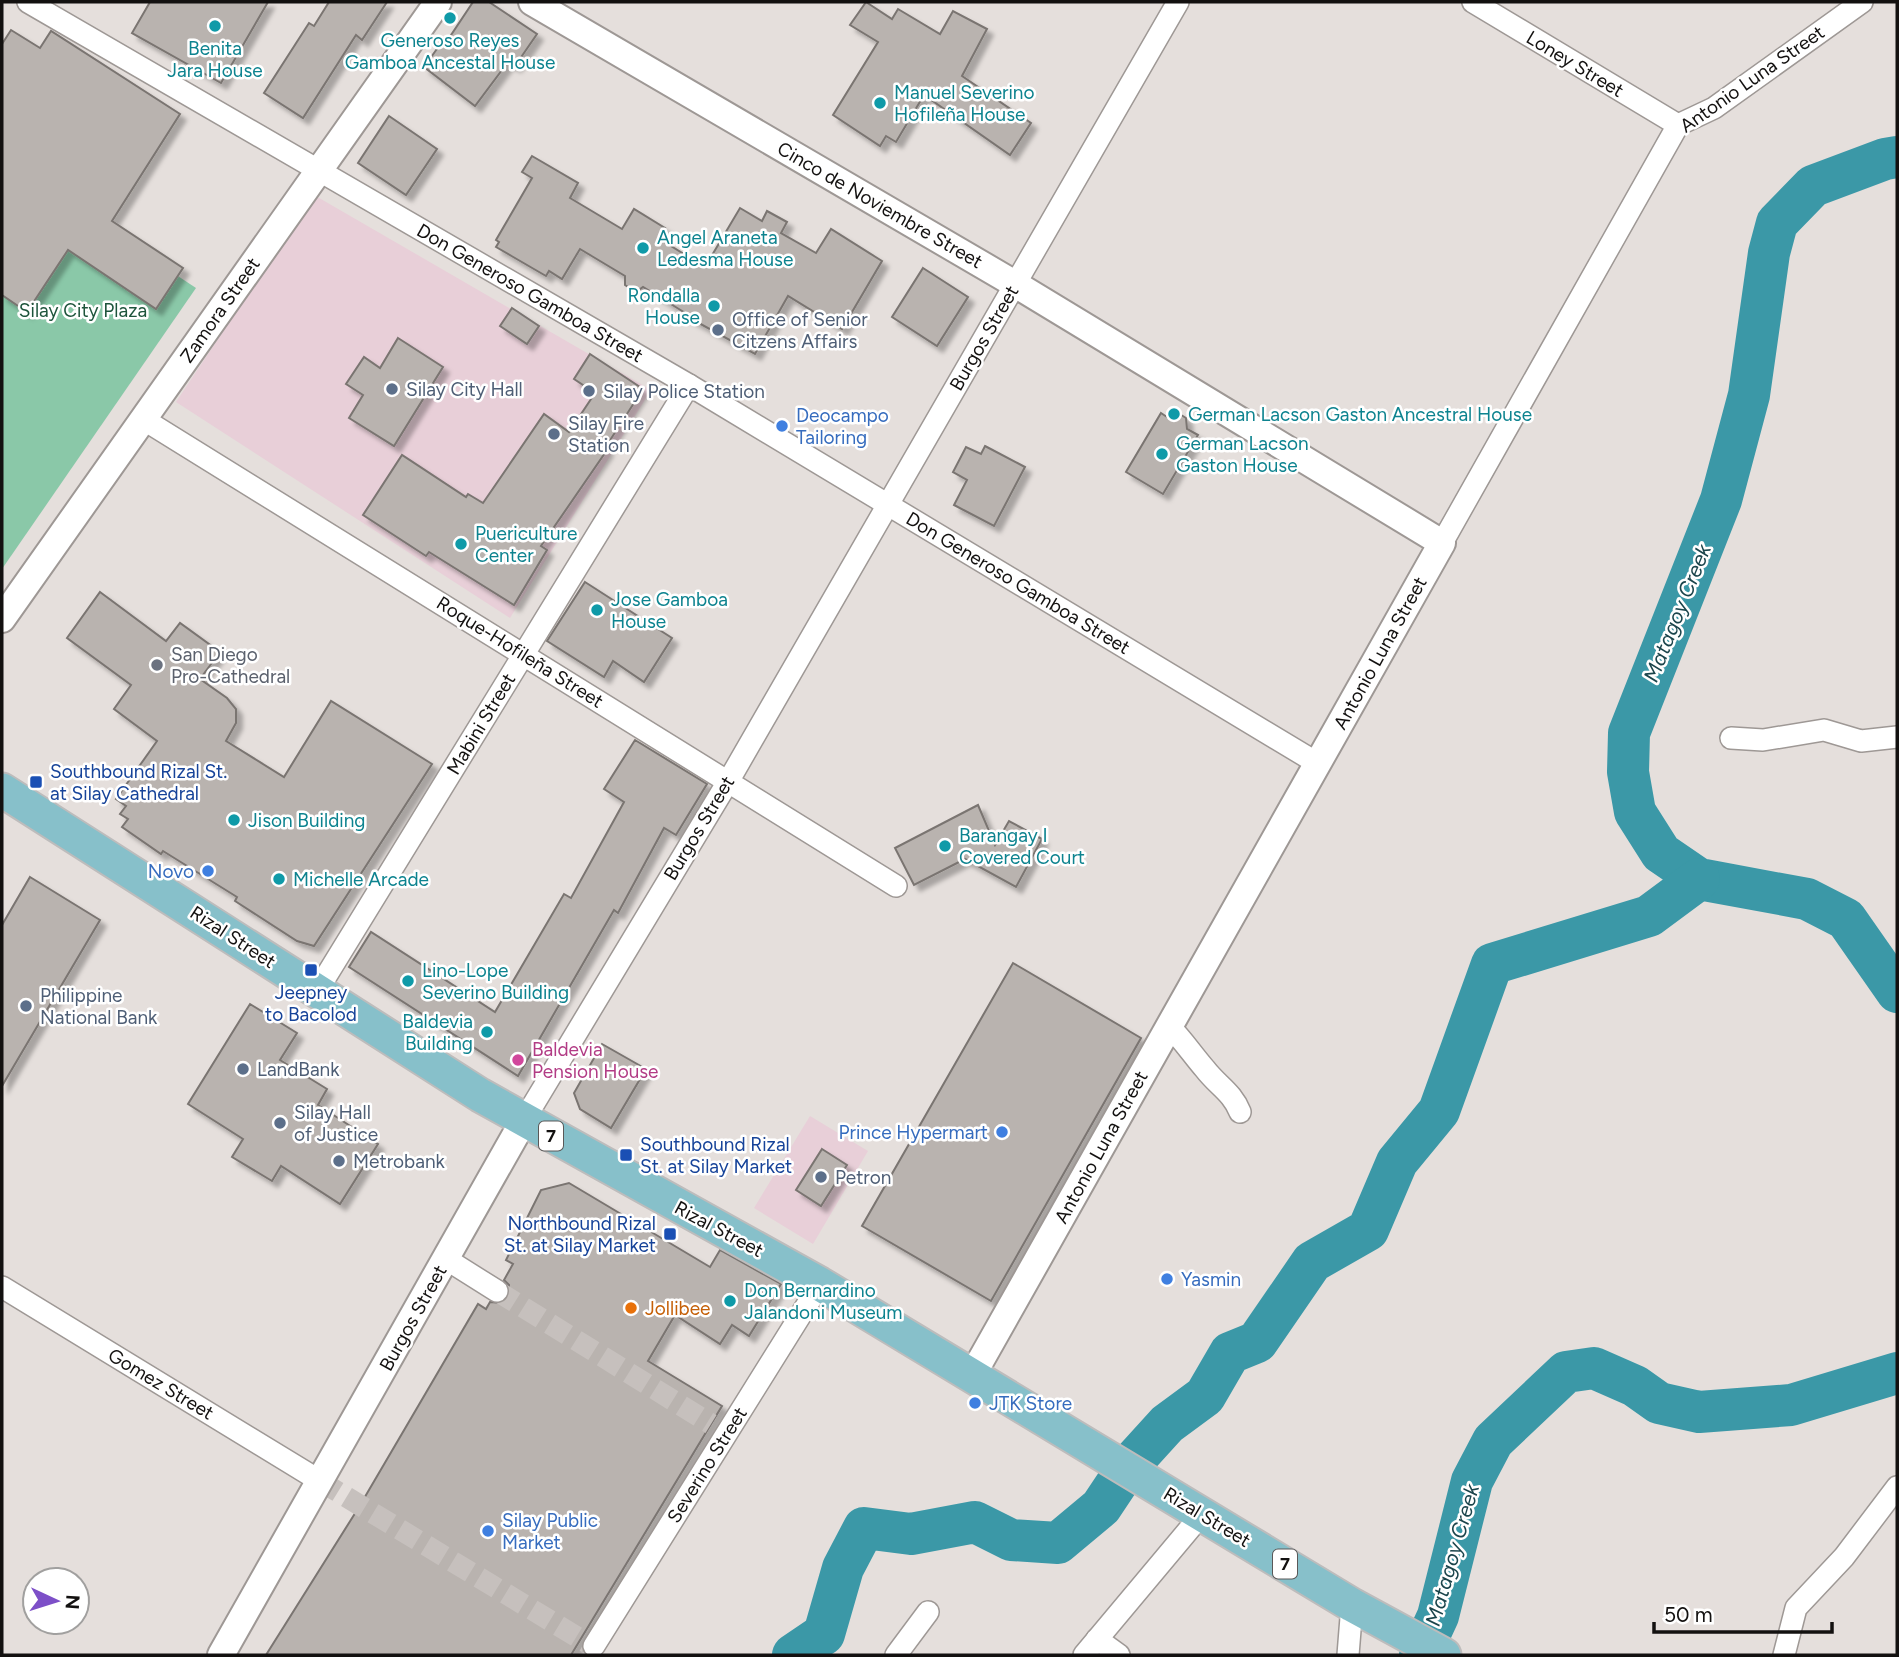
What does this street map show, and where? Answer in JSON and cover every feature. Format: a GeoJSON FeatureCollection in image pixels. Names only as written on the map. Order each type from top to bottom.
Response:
{"type":"FeatureCollection","features":[{"type":"Feature","properties":{"kind":"main road","name":"Rizal Street"},"geometry":{"type":"LineString","coordinates":[[2,790],[524,1120],[820,1284],[1352,1605],[1444,1655]]}},
{"type":"Feature","properties":{"kind":"street","name":"Don Generoso Gamboa Street"},"geometry":{"type":"LineString","coordinates":[[27,2],[689,385],[1317,763]]}},
{"type":"Feature","properties":{"kind":"street","name":"Zamora Street"},"geometry":{"type":"LineString","coordinates":[[2,618],[438,2]]}},
{"type":"Feature","properties":{"kind":"street","name":"Cinco de Noviembre Street"},"geometry":{"type":"LineString","coordinates":[[532,2],[1015,284],[1442,542]]}},
{"type":"Feature","properties":{"kind":"street","name":"Burgos Street"},"geometry":{"type":"LineString","coordinates":[[221,1655],[524,1120],[729,780],[1178,2]]}},
{"type":"Feature","properties":{"kind":"street","name":"Loney Street"},"geometry":{"type":"LineString","coordinates":[[1473,2],[1678,125]]}},
{"type":"Feature","properties":{"kind":"street","name":"Antonio Luna Street"},"geometry":{"type":"LineString","coordinates":[[973,1374],[1678,125],[1714,108],[1861,2]]}},
{"type":"Feature","properties":{"kind":"street","name":"Mabini Street"},"geometry":{"type":"LineString","coordinates":[[317,991],[689,385]]}},
{"type":"Feature","properties":{"kind":"street","name":"Roque-Hofileña Street"},"geometry":{"type":"LineString","coordinates":[[143,419],[896,886]]}},
{"type":"Feature","properties":{"kind":"street"},"geometry":{"type":"LineString","coordinates":[[1731,738],[1763,740],[1824,730],[1861,741],[1897,737]]}},
{"type":"Feature","properties":{"kind":"street"},"geometry":{"type":"LineString","coordinates":[[1169,1026],[1190,1047],[1207,1072],[1228,1089],[1240,1112]]}},
{"type":"Feature","properties":{"kind":"street"},"geometry":{"type":"LineString","coordinates":[[446,1259],[497,1291]]}},
{"type":"Feature","properties":{"kind":"street","name":"Severino Street"},"geometry":{"type":"LineString","coordinates":[[596,1648],[719,1429],[820,1284]]}},
{"type":"Feature","properties":{"kind":"street","name":"Gomez Street"},"geometry":{"type":"LineString","coordinates":[[2,1287],[320,1481]]}},
{"type":"Feature","properties":{"kind":"street"},"geometry":{"type":"LineString","coordinates":[[1784,1655],[1797,1608],[1844,1557],[1897,1487]]}},
{"type":"Feature","properties":{"kind":"street"},"geometry":{"type":"LineString","coordinates":[[1119,1655],[1091,1647],[1202,1514]]}},
{"type":"Feature","properties":{"kind":"street"},"geometry":{"type":"LineString","coordinates":[[1348,1655],[1352,1605]]}},
{"type":"Feature","properties":{"kind":"street"},"geometry":{"type":"LineString","coordinates":[[896,1655],[928,1612]]}},
{"type":"Feature","properties":{"kind":"shaded area"},"geometry":{"type":"Polygon","coordinates":[[[314,195],[651,390],[510,618],[176,402],[314,195]]]}},
{"type":"Feature","properties":{"kind":"shaded area","name":"Petron"},"geometry":{"type":"Polygon","coordinates":[[[810,1116],[868,1151],[813,1244],[754,1208],[810,1116]]]}},
{"type":"Feature","properties":{"kind":"green space","name":"Silay City Plaza"},"geometry":{"type":"Polygon","coordinates":[[[2,160],[196,288],[2,569],[2,160]]]}},
{"type":"Feature","properties":{"kind":"building","name":"Benita Jara House"},"geometry":{"type":"Polygon","coordinates":[[[150,2],[268,2],[221,83],[132,33],[150,2]]]}},
{"type":"Feature","properties":{"kind":"building"},"geometry":{"type":"Polygon","coordinates":[[[329,2],[387,2],[362,40],[356,35],[303,118],[264,93],[309,23],[314,26],[329,2]]]}},
{"type":"Feature","properties":{"kind":"building"},"geometry":{"type":"Polygon","coordinates":[[[473,2],[489,2],[537,34],[515,66],[508,62],[475,106],[424,67],[444,39],[447,41],[473,2]]]}},
{"type":"Feature","properties":{"kind":"building"},"geometry":{"type":"Polygon","coordinates":[[[866,2],[892,19],[898,9],[940,34],[953,11],[987,29],[962,76],[1031,123],[1010,155],[924,95],[896,142],[886,136],[880,146],[833,115],[878,42],[850,25],[866,2]]]}},
{"type":"Feature","properties":{"kind":"building"},"geometry":{"type":"Polygon","coordinates":[[[11,30],[40,48],[51,31],[180,114],[112,221],[183,268],[156,309],[68,250],[27,312],[2,295],[2,44],[11,30]]]}},
{"type":"Feature","properties":{"kind":"building"},"geometry":{"type":"Polygon","coordinates":[[[389,116],[437,149],[406,195],[358,163],[389,116]]]}},
{"type":"Feature","properties":{"kind":"building"},"geometry":{"type":"Polygon","coordinates":[[[532,156],[578,183],[570,198],[622,229],[634,209],[665,228],[658,238],[705,267],[740,208],[762,221],[767,211],[787,222],[781,233],[816,253],[831,229],[882,261],[842,329],[788,296],[755,354],[686,316],[687,314],[643,287],[636,292],[625,285],[625,276],[580,249],[562,279],[549,271],[546,276],[496,247],[499,242],[496,240],[532,178],[522,172],[532,156]]]}},
{"type":"Feature","properties":{"kind":"building"},"geometry":{"type":"Polygon","coordinates":[[[923,268],[968,297],[937,346],[892,317],[923,268]]]}},
{"type":"Feature","properties":{"kind":"building"},"geometry":{"type":"Polygon","coordinates":[[[512,308],[539,326],[527,344],[500,326],[512,308]]]}},
{"type":"Feature","properties":{"kind":"building","name":"Silay City Hall"},"geometry":{"type":"Polygon","coordinates":[[[398,338],[443,367],[394,446],[349,418],[363,395],[346,384],[364,357],[380,368],[398,338]]]}},
{"type":"Feature","properties":{"kind":"building"},"geometry":{"type":"Polygon","coordinates":[[[590,354],[643,389],[605,448],[607,450],[541,546],[547,550],[514,605],[429,552],[426,556],[363,515],[402,455],[466,497],[468,494],[483,503],[544,414],[569,432],[595,393],[574,379],[590,354]]]}},
{"type":"Feature","properties":{"kind":"building","name":"German Lacson Gaston House"},"geometry":{"type":"Polygon","coordinates":[[[1161,413],[1167,417],[1178,413],[1186,418],[1187,429],[1198,435],[1163,494],[1126,472],[1161,413]]]}},
{"type":"Feature","properties":{"kind":"building"},"geometry":{"type":"Polygon","coordinates":[[[985,446],[1025,467],[994,526],[954,505],[967,480],[953,472],[966,447],[981,454],[985,446]]]}},
{"type":"Feature","properties":{"kind":"building","name":"Jose Gamboa House"},"geometry":{"type":"Polygon","coordinates":[[[585,582],[672,638],[644,682],[613,661],[604,677],[547,641],[585,582]]]}},
{"type":"Feature","properties":{"kind":"building"},"geometry":{"type":"Polygon","coordinates":[[[100,592],[166,641],[180,623],[220,652],[200,679],[227,698],[236,709],[236,723],[226,741],[284,777],[331,701],[432,764],[314,946],[297,941],[235,901],[237,897],[163,851],[161,854],[122,827],[128,819],[120,814],[126,806],[116,799],[157,741],[114,709],[131,685],[67,638],[100,592]]]}},
{"type":"Feature","properties":{"kind":"building"},"geometry":{"type":"Polygon","coordinates":[[[635,740],[707,784],[676,835],[664,828],[618,913],[614,910],[518,1076],[349,967],[371,932],[495,1012],[564,894],[571,898],[624,802],[604,789],[635,740]]]}},
{"type":"Feature","properties":{"kind":"building","name":"Barangay I Covered Court"},"geometry":{"type":"Polygon","coordinates":[[[978,805],[995,845],[1009,821],[1042,839],[1016,887],[965,859],[914,885],[895,848],[978,805]]]}},
{"type":"Feature","properties":{"kind":"building","name":"Philippine National Bank"},"geometry":{"type":"Polygon","coordinates":[[[30,877],[100,920],[2,1086],[2,925],[30,877]]]}},
{"type":"Feature","properties":{"kind":"building","name":"Prince Hypermart"},"geometry":{"type":"Polygon","coordinates":[[[1013,963],[1141,1038],[991,1301],[862,1226],[1013,963]]]}},
{"type":"Feature","properties":{"kind":"building"},"geometry":{"type":"Polygon","coordinates":[[[250,1004],[297,1033],[280,1060],[327,1089],[318,1105],[378,1144],[340,1204],[281,1166],[272,1181],[232,1157],[243,1139],[188,1104],[250,1004]]]}},
{"type":"Feature","properties":{"kind":"building"},"geometry":{"type":"Polygon","coordinates":[[[602,1044],[646,1069],[611,1128],[580,1109],[574,1093],[602,1044]]]}},
{"type":"Feature","properties":{"kind":"building","name":"Petron"},"geometry":{"type":"Polygon","coordinates":[[[822,1149],[847,1165],[821,1206],[796,1190],[822,1149]]]}},
{"type":"Feature","properties":{"kind":"building","name":"Silay Public Market"},"geometry":{"type":"Polygon","coordinates":[[[569,1183],[710,1267],[720,1250],[781,1284],[749,1336],[732,1325],[720,1344],[675,1315],[648,1361],[722,1406],[571,1655],[266,1655],[359,1507],[478,1304],[486,1309],[490,1302],[502,1303],[508,1297],[509,1285],[504,1280],[513,1264],[506,1260],[541,1190],[569,1183]]]}},
{"type":"Feature","properties":{"kind":"waterway","name":"Matagoy Creek"},"geometry":{"type":"LineString","coordinates":[[1897,157],[1813,186],[1777,223],[1769,253],[1749,395],[1721,500],[1629,733],[1628,772],[1635,812],[1661,853],[1699,879],[1807,899],[1846,919],[1897,992]]}},
{"type":"Feature","properties":{"kind":"waterway"},"geometry":{"type":"LineString","coordinates":[[793,1655],[824,1634],[843,1568],[864,1528],[911,1534],[975,1522],[1011,1540],[1058,1543],[1101,1507],[1127,1468],[1167,1424],[1205,1396],[1230,1353],[1257,1342],[1312,1262],[1368,1230],[1397,1162],[1439,1111],[1492,964],[1649,916],[1699,879]]}},
{"type":"Feature","properties":{"kind":"waterway","name":"Matagoy Creek"},"geometry":{"type":"LineString","coordinates":[[1420,1655],[1438,1616],[1472,1481],[1493,1441],[1566,1372],[1594,1368],[1635,1386],[1659,1403],[1699,1412],[1791,1405],[1897,1373]]}},
{"type":"Feature","properties":{"kind":"tunnel"},"geometry":{"type":"LineString","coordinates":[[497,1291],[711,1424]]}},
{"type":"Feature","properties":{"kind":"tunnel"},"geometry":{"type":"LineString","coordinates":[[320,1481],[587,1643]]}},
{"type":"Feature","properties":{"kind":"place","name":"Generoso Reyes Gamboa Ancestal House"},"geometry":{"type":"Point","coordinates":[450,18]}},
{"type":"Feature","properties":{"kind":"place","name":"Benita Jara House"},"geometry":{"type":"Point","coordinates":[215,26]}},
{"type":"Feature","properties":{"kind":"place","name":"Manuel Severino Hofileña House"},"geometry":{"type":"Point","coordinates":[880,103]}},
{"type":"Feature","properties":{"kind":"place","name":"Angel Araneta Ledesma House"},"geometry":{"type":"Point","coordinates":[643,248]}},
{"type":"Feature","properties":{"kind":"place","name":"Rondalla House"},"geometry":{"type":"Point","coordinates":[714,306]}},
{"type":"Feature","properties":{"kind":"place","name":"Office of Senior Citzens Affairs"},"geometry":{"type":"Point","coordinates":[718,330]}},
{"type":"Feature","properties":{"kind":"place","name":"Silay City Hall"},"geometry":{"type":"Point","coordinates":[392,389]}},
{"type":"Feature","properties":{"kind":"place","name":"Silay Police Station"},"geometry":{"type":"Point","coordinates":[589,391]}},
{"type":"Feature","properties":{"kind":"place","name":"German Lacson Gaston Ancestral House"},"geometry":{"type":"Point","coordinates":[1174,414]}},
{"type":"Feature","properties":{"kind":"place","name":"Deocampo Tailoring"},"geometry":{"type":"Point","coordinates":[782,426]}},
{"type":"Feature","properties":{"kind":"place","name":"Silay Fire Station"},"geometry":{"type":"Point","coordinates":[554,434]}},
{"type":"Feature","properties":{"kind":"place","name":"German Lacson Gaston House"},"geometry":{"type":"Point","coordinates":[1162,454]}},
{"type":"Feature","properties":{"kind":"place","name":"Puericulture Center"},"geometry":{"type":"Point","coordinates":[461,544]}},
{"type":"Feature","properties":{"kind":"place","name":"Jose Gamboa House"},"geometry":{"type":"Point","coordinates":[597,610]}},
{"type":"Feature","properties":{"kind":"place","name":"San Diego Pro-Cathedral"},"geometry":{"type":"Point","coordinates":[157,665]}},
{"type":"Feature","properties":{"kind":"place","name":"Southbound Rizal St. at Silay Cathedral"},"geometry":{"type":"Point","coordinates":[36,782]}},
{"type":"Feature","properties":{"kind":"place","name":"Jison Building"},"geometry":{"type":"Point","coordinates":[234,820]}},
{"type":"Feature","properties":{"kind":"place","name":"Barangay I Covered Court"},"geometry":{"type":"Point","coordinates":[945,846]}},
{"type":"Feature","properties":{"kind":"place","name":"Novo"},"geometry":{"type":"Point","coordinates":[208,871]}},
{"type":"Feature","properties":{"kind":"place","name":"Michelle Arcade"},"geometry":{"type":"Point","coordinates":[279,879]}},
{"type":"Feature","properties":{"kind":"place","name":"Jeepney to Bacolod"},"geometry":{"type":"Point","coordinates":[311,970]}},
{"type":"Feature","properties":{"kind":"place","name":"Lino-Lope Severino Building"},"geometry":{"type":"Point","coordinates":[408,981]}},
{"type":"Feature","properties":{"kind":"place","name":"Philippine National Bank"},"geometry":{"type":"Point","coordinates":[26,1006]}},
{"type":"Feature","properties":{"kind":"place","name":"Baldevia Building"},"geometry":{"type":"Point","coordinates":[487,1032]}},
{"type":"Feature","properties":{"kind":"place","name":"Baldevia Pension House"},"geometry":{"type":"Point","coordinates":[518,1060]}},
{"type":"Feature","properties":{"kind":"place","name":"LandBank"},"geometry":{"type":"Point","coordinates":[243,1069]}},
{"type":"Feature","properties":{"kind":"place","name":"Silay Hall of Justice"},"geometry":{"type":"Point","coordinates":[280,1123]}},
{"type":"Feature","properties":{"kind":"place","name":"Prince Hypermart"},"geometry":{"type":"Point","coordinates":[1002,1132]}},
{"type":"Feature","properties":{"kind":"place","name":"Southbound Rizal St. at Silay Market"},"geometry":{"type":"Point","coordinates":[626,1155]}},
{"type":"Feature","properties":{"kind":"place","name":"Metrobank"},"geometry":{"type":"Point","coordinates":[339,1161]}},
{"type":"Feature","properties":{"kind":"place","name":"Petron"},"geometry":{"type":"Point","coordinates":[821,1177]}},
{"type":"Feature","properties":{"kind":"place","name":"Northbound Rizal St. at Silay Market"},"geometry":{"type":"Point","coordinates":[670,1234]}},
{"type":"Feature","properties":{"kind":"place","name":"Yasmin"},"geometry":{"type":"Point","coordinates":[1167,1279]}},
{"type":"Feature","properties":{"kind":"place","name":"Don Bernardino Jalandoni Museum"},"geometry":{"type":"Point","coordinates":[730,1301]}},
{"type":"Feature","properties":{"kind":"place","name":"Jollibee"},"geometry":{"type":"Point","coordinates":[631,1308]}},
{"type":"Feature","properties":{"kind":"place","name":"JTK Store"},"geometry":{"type":"Point","coordinates":[975,1403]}},
{"type":"Feature","properties":{"kind":"place","name":"Silay Public Market"},"geometry":{"type":"Point","coordinates":[488,1531]}}]}
